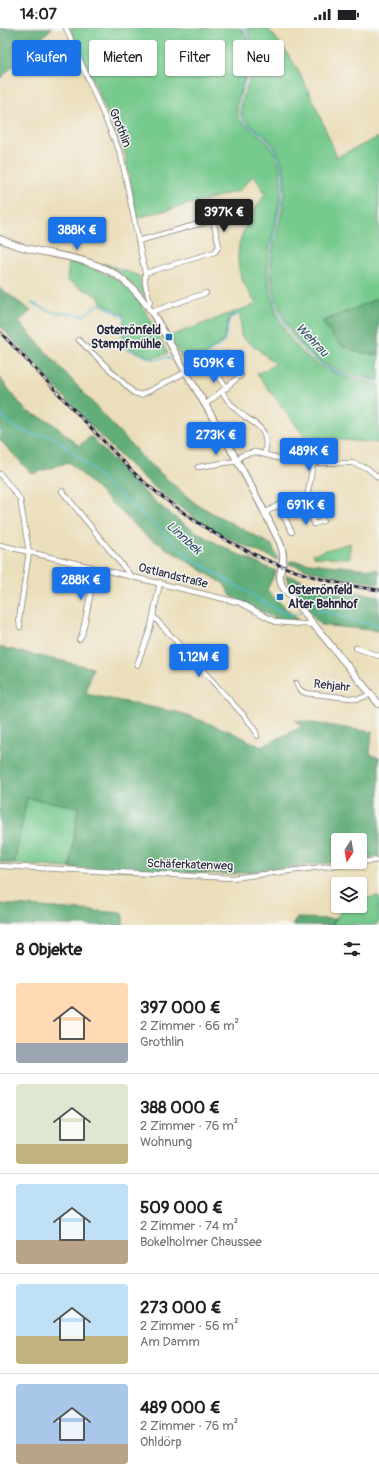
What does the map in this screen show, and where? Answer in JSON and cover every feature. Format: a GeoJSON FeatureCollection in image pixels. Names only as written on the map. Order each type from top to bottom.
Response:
{"type":"FeatureCollection","features":[{"type":"Feature","properties":{"kind":"main road"},"geometry":{"type":"LineString","coordinates":[[0,239],[18,246],[88,263],[106,270],[129,285],[151,312],[237,461],[265,513],[284,552],[285,559],[280,575],[282,586],[379,704]]}},
{"type":"Feature","properties":{"kind":"street","name":"Grothlin"},"geometry":{"type":"LineString","coordinates":[[66,28],[121,154],[145,273],[145,283],[151,312]]}},
{"type":"Feature","properties":{"kind":"street"},"geometry":{"type":"LineString","coordinates":[[138,241],[227,217]]}},
{"type":"Feature","properties":{"kind":"street"},"geometry":{"type":"LineString","coordinates":[[145,273],[215,252],[219,246],[213,220]]}},
{"type":"Feature","properties":{"kind":"street"},"geometry":{"type":"LineString","coordinates":[[151,312],[206,293]]}},
{"type":"Feature","properties":{"kind":"street"},"geometry":{"type":"LineString","coordinates":[[79,340],[134,393],[141,395],[186,372]]}},
{"type":"Feature","properties":{"kind":"street"},"geometry":{"type":"LineString","coordinates":[[205,405],[218,392],[222,392],[241,375],[227,354]]}},
{"type":"Feature","properties":{"kind":"street"},"geometry":{"type":"LineString","coordinates":[[215,371],[227,388]]}},
{"type":"Feature","properties":{"kind":"street"},"geometry":{"type":"LineString","coordinates":[[222,392],[234,408],[262,429],[266,438],[265,453]]}},
{"type":"Feature","properties":{"kind":"street"},"geometry":{"type":"LineString","coordinates":[[198,467],[237,461],[242,456],[256,452],[265,453],[297,463],[352,464],[367,468],[379,478]]}},
{"type":"Feature","properties":{"kind":"street"},"geometry":{"type":"LineString","coordinates":[[310,510],[307,498],[313,464]]}},
{"type":"Feature","properties":{"kind":"street"},"geometry":{"type":"LineString","coordinates":[[0,474],[20,499],[29,552],[19,619],[20,627]]}},
{"type":"Feature","properties":{"kind":"street"},"geometry":{"type":"LineString","coordinates":[[62,491],[130,575]]}},
{"type":"Feature","properties":{"kind":"street"},"geometry":{"type":"LineString","coordinates":[[265,513],[278,505],[292,532]]}},
{"type":"Feature","properties":{"kind":"street","name":"Ostlandstraße"},"geometry":{"type":"LineString","coordinates":[[0,545],[160,582],[241,603],[276,622],[315,625]]}},
{"type":"Feature","properties":{"kind":"street"},"geometry":{"type":"LineString","coordinates":[[79,639],[82,635],[96,568]]}},
{"type":"Feature","properties":{"kind":"street"},"geometry":{"type":"LineString","coordinates":[[137,665],[153,616],[160,582]]}},
{"type":"Feature","properties":{"kind":"street"},"geometry":{"type":"LineString","coordinates":[[153,616],[247,719],[256,734]]}},
{"type":"Feature","properties":{"kind":"street"},"geometry":{"type":"LineString","coordinates":[[356,648],[379,656]]}},
{"type":"Feature","properties":{"kind":"street","name":"Rehjahr"},"geometry":{"type":"LineString","coordinates":[[296,683],[298,689],[305,693],[359,699],[371,694]]}},
{"type":"Feature","properties":{"kind":"street","name":"Schäferkatenweg"},"geometry":{"type":"LineString","coordinates":[[0,866],[232,878],[379,860]]}},
{"type":"Feature","properties":{"kind":"green space"},"geometry":{"type":"Polygon","coordinates":[[[0,28],[52,28],[40,40],[12,40],[12,67],[0,79],[0,28]]]}},
{"type":"Feature","properties":{"kind":"green space"},"geometry":{"type":"Polygon","coordinates":[[[70,28],[241,28],[247,40],[233,40],[233,76],[246,76],[237,106],[238,116],[245,125],[261,136],[267,143],[275,155],[280,169],[281,191],[267,266],[269,288],[278,317],[287,334],[298,348],[310,359],[342,376],[379,385],[379,443],[305,437],[257,374],[276,364],[241,336],[240,314],[229,317],[223,341],[201,357],[183,361],[170,336],[256,304],[241,277],[238,265],[238,253],[243,232],[247,223],[265,194],[254,175],[239,191],[137,218],[125,154],[91,76],[157,76],[157,40],[89,40],[89,72],[81,53],[81,40],[75,40],[70,28]]]}},
{"type":"Feature","properties":{"kind":"green space"},"geometry":{"type":"Polygon","coordinates":[[[247,28],[267,28],[277,40],[251,40],[247,28]]]}},
{"type":"Feature","properties":{"kind":"green space"},"geometry":{"type":"Polygon","coordinates":[[[284,49],[308,89],[337,157],[379,137],[379,298],[322,322],[343,347],[371,354],[379,354],[379,380],[355,376],[343,372],[332,368],[318,359],[305,349],[295,336],[279,306],[274,289],[272,257],[284,201],[285,178],[281,161],[274,145],[247,121],[242,114],[245,91],[251,76],[284,76],[284,49]]]}},
{"type":"Feature","properties":{"kind":"green space"},"geometry":{"type":"Polygon","coordinates":[[[69,262],[113,277],[131,292],[145,311],[168,353],[153,358],[126,346],[124,343],[124,315],[101,302],[99,297],[67,280],[69,262]]]}},
{"type":"Feature","properties":{"kind":"green space"},"geometry":{"type":"Polygon","coordinates":[[[103,263],[139,276],[145,297],[123,276],[103,263]]]}},
{"type":"Feature","properties":{"kind":"green space"},"geometry":{"type":"Polygon","coordinates":[[[0,288],[31,311],[19,322],[145,460],[196,504],[272,545],[278,560],[231,539],[204,524],[175,504],[121,457],[96,432],[0,326],[0,288]]]}},
{"type":"Feature","properties":{"kind":"green space"},"geometry":{"type":"Polygon","coordinates":[[[379,298],[379,354],[369,354],[345,347],[333,337],[322,322],[379,298]]]}},
{"type":"Feature","properties":{"kind":"green space"},"geometry":{"type":"Polygon","coordinates":[[[0,378],[26,411],[51,422],[79,446],[91,436],[148,495],[174,517],[208,539],[276,571],[267,590],[299,621],[278,620],[231,596],[224,584],[145,535],[69,462],[32,474],[0,440],[0,378]]]}},
{"type":"Feature","properties":{"kind":"green space"},"geometry":{"type":"Polygon","coordinates":[[[350,543],[350,558],[315,557],[313,554],[350,543]]]}},
{"type":"Feature","properties":{"kind":"green space"},"geometry":{"type":"Polygon","coordinates":[[[290,561],[379,570],[379,584],[331,576],[289,564],[290,561]]]}},
{"type":"Feature","properties":{"kind":"green space"},"geometry":{"type":"Polygon","coordinates":[[[286,575],[329,588],[379,596],[379,631],[320,625],[289,587],[286,575]]]}},
{"type":"Feature","properties":{"kind":"green space"},"geometry":{"type":"Polygon","coordinates":[[[0,647],[93,668],[86,694],[181,713],[232,732],[261,747],[301,727],[294,720],[372,732],[370,754],[379,757],[379,857],[367,858],[367,833],[331,833],[331,863],[230,874],[70,868],[78,807],[27,798],[14,864],[0,863],[0,647]]]}},
{"type":"Feature","properties":{"kind":"green space"},"geometry":{"type":"Polygon","coordinates":[[[27,797],[78,807],[70,868],[14,864],[27,797]]]}},
{"type":"Feature","properties":{"kind":"green space"},"geometry":{"type":"Polygon","coordinates":[[[379,896],[379,921],[376,925],[332,925],[340,913],[367,913],[367,898],[379,896]]]}},
{"type":"Feature","properties":{"kind":"green space"},"geometry":{"type":"Polygon","coordinates":[[[0,904],[123,913],[123,925],[0,925],[0,904]]]}},
{"type":"Feature","properties":{"kind":"green space"},"geometry":{"type":"Polygon","coordinates":[[[297,918],[336,919],[332,925],[292,925],[297,918]]]}},
{"type":"Feature","properties":{"kind":"waterway","name":"Wehrau"},"geometry":{"type":"LineString","coordinates":[[244,28],[249,40],[251,52],[248,72],[240,102],[241,117],[246,123],[263,135],[270,143],[278,155],[282,169],[283,191],[270,258],[272,291],[277,307],[293,336],[303,349],[316,360],[341,374],[379,382]]}},
{"type":"Feature","properties":{"kind":"waterway"},"geometry":{"type":"LineString","coordinates":[[32,303],[52,312],[84,315],[97,305],[101,304],[124,317],[122,337],[125,348],[154,360],[166,357],[171,359]]}},
{"type":"Feature","properties":{"kind":"waterway"},"geometry":{"type":"LineString","coordinates":[[185,361],[201,358],[224,342],[230,318],[239,314]]}},
{"type":"Feature","properties":{"kind":"waterway","name":"Linnbek"},"geometry":{"type":"LineString","coordinates":[[0,413],[7,421],[18,429],[32,434],[52,436],[76,455],[122,497],[158,527],[187,556],[279,611],[289,614],[302,613]]}},
{"type":"Feature","properties":{"kind":"waterway","name":"Linnbek"},"geometry":{"type":"LineString","coordinates":[[306,612],[322,611],[354,621],[379,625]]}},
{"type":"Feature","properties":{"kind":"railway"},"geometry":{"type":"LineString","coordinates":[[0,332],[132,471],[187,515],[246,551],[277,565],[310,576],[379,590]]}},
{"type":"Feature","properties":{"kind":"place","name":"Osterrönfeld Stampfmühle"},"geometry":{"type":"Point","coordinates":[169,337]}},
{"type":"Feature","properties":{"kind":"place","name":"Osterrönfeld Alter Bahnhof"},"geometry":{"type":"Point","coordinates":[280,597]}}]}
